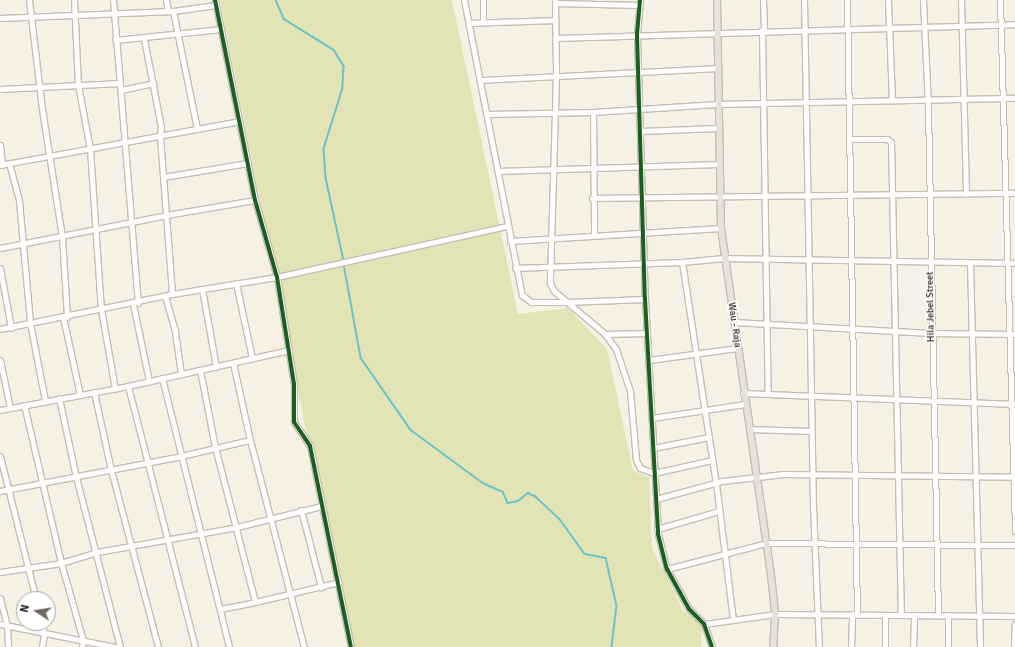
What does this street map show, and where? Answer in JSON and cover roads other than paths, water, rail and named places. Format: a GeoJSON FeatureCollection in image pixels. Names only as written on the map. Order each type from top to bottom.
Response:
{"type":"FeatureCollection","features":[{"type":"Feature","properties":{"kind":"main road","name":"Wau - Raja"},"geometry":{"type":"LineString","coordinates":[[717,0],[718,164],[721,228],[775,614],[772,647]]}},
{"type":"Feature","properties":{"kind":"street"},"geometry":{"type":"LineString","coordinates":[[29,0],[49,156],[62,237],[65,317],[80,395]]}},
{"type":"Feature","properties":{"kind":"street"},"geometry":{"type":"LineString","coordinates":[[74,0],[78,85],[90,149],[100,309],[114,389]]}},
{"type":"Feature","properties":{"kind":"street"},"geometry":{"type":"LineString","coordinates":[[113,0],[131,222],[135,304],[149,381]]}},
{"type":"Feature","properties":{"kind":"street"},"geometry":{"type":"LineString","coordinates":[[166,0],[171,11],[178,36],[197,130]]}},
{"type":"Feature","properties":{"kind":"street"},"geometry":{"type":"LineString","coordinates":[[464,0],[488,114],[519,288],[526,300],[568,302],[645,299]]}},
{"type":"Feature","properties":{"kind":"street"},"geometry":{"type":"LineString","coordinates":[[482,22],[483,0]]}},
{"type":"Feature","properties":{"kind":"street"},"geometry":{"type":"LineString","coordinates":[[763,0],[763,103],[768,393]]}},
{"type":"Feature","properties":{"kind":"street"},"geometry":{"type":"LineString","coordinates":[[804,0],[806,29],[807,260],[814,542],[819,647]]}},
{"type":"Feature","properties":{"kind":"street"},"geometry":{"type":"LineString","coordinates":[[847,0],[850,261],[856,542],[855,614],[851,647]]}},
{"type":"Feature","properties":{"kind":"street"},"geometry":{"type":"LineString","coordinates":[[888,0],[892,100]]}},
{"type":"Feature","properties":{"kind":"street","name":"Hila Jebel Street"},"geometry":{"type":"LineString","coordinates":[[923,0],[928,99],[931,333],[938,615]]}},
{"type":"Feature","properties":{"kind":"street"},"geometry":{"type":"LineString","coordinates":[[961,0],[966,194]]}},
{"type":"Feature","properties":{"kind":"street"},"geometry":{"type":"LineString","coordinates":[[1000,0],[1004,98],[1007,263],[1012,334],[1015,531]]}},
{"type":"Feature","properties":{"kind":"street"},"geometry":{"type":"LineString","coordinates":[[712,460],[654,473],[643,470],[636,460],[627,379],[616,349],[606,334],[554,291],[550,283],[552,167],[556,76],[555,1],[640,3],[637,35],[645,299],[654,473],[658,529],[666,569],[689,609],[704,624],[712,647]]}},
{"type":"Feature","properties":{"kind":"street"},"geometry":{"type":"LineString","coordinates":[[0,18],[171,11],[216,2],[256,200],[277,278],[294,384],[294,422],[310,446],[321,506],[339,582],[351,647]]}},
{"type":"Feature","properties":{"kind":"street"},"geometry":{"type":"LineString","coordinates":[[469,23],[555,20]]}},
{"type":"Feature","properties":{"kind":"street"},"geometry":{"type":"LineString","coordinates":[[555,38],[717,31],[1015,24]]}},
{"type":"Feature","properties":{"kind":"street"},"geometry":{"type":"LineString","coordinates":[[116,40],[178,36],[221,29]]}},
{"type":"Feature","properties":{"kind":"street"},"geometry":{"type":"LineString","coordinates":[[144,39],[161,127],[160,137],[172,294]]}},
{"type":"Feature","properties":{"kind":"street"},"geometry":{"type":"LineString","coordinates":[[480,80],[717,68]]}},
{"type":"Feature","properties":{"kind":"street"},"geometry":{"type":"LineString","coordinates":[[0,90],[40,86],[120,83]]}},
{"type":"Feature","properties":{"kind":"street"},"geometry":{"type":"LineString","coordinates":[[121,90],[153,83]]}},
{"type":"Feature","properties":{"kind":"street"},"geometry":{"type":"LineString","coordinates":[[488,114],[555,114],[717,104],[1015,98]]}},
{"type":"Feature","properties":{"kind":"street"},"geometry":{"type":"LineString","coordinates":[[593,112],[592,198],[594,235]]}},
{"type":"Feature","properties":{"kind":"street"},"geometry":{"type":"LineString","coordinates":[[0,145],[1,165],[160,137],[240,121]]}},
{"type":"Feature","properties":{"kind":"street"},"geometry":{"type":"LineString","coordinates":[[640,131],[718,128]]}},
{"type":"Feature","properties":{"kind":"street"},"geometry":{"type":"LineString","coordinates":[[849,139],[890,140],[901,615]]}},
{"type":"Feature","properties":{"kind":"street"},"geometry":{"type":"LineString","coordinates":[[9,163],[19,201],[30,323],[45,401]]}},
{"type":"Feature","properties":{"kind":"street"},"geometry":{"type":"LineString","coordinates":[[163,177],[248,163]]}},
{"type":"Feature","properties":{"kind":"street"},"geometry":{"type":"LineString","coordinates":[[498,170],[552,167],[718,164]]}},
{"type":"Feature","properties":{"kind":"street"},"geometry":{"type":"LineString","coordinates":[[592,198],[1015,193]]}},
{"type":"Feature","properties":{"kind":"street"},"geometry":{"type":"LineString","coordinates":[[0,248],[23,245],[166,215],[256,200]]}},
{"type":"Feature","properties":{"kind":"street"},"geometry":{"type":"LineString","coordinates":[[0,329],[100,309],[135,304],[172,294],[236,283],[277,278],[346,261],[507,226]]}},
{"type":"Feature","properties":{"kind":"street"},"geometry":{"type":"LineString","coordinates":[[510,241],[721,228]]}},
{"type":"Feature","properties":{"kind":"street"},"geometry":{"type":"LineString","coordinates":[[515,268],[550,268],[682,262],[724,258],[930,263],[1015,263]]}},
{"type":"Feature","properties":{"kind":"street"},"geometry":{"type":"LineString","coordinates":[[682,262],[716,483],[734,620]]}},
{"type":"Feature","properties":{"kind":"street"},"geometry":{"type":"LineString","coordinates":[[970,263],[970,334],[980,647]]}},
{"type":"Feature","properties":{"kind":"street"},"geometry":{"type":"LineString","coordinates":[[0,268],[11,328]]}},
{"type":"Feature","properties":{"kind":"street"},"geometry":{"type":"LineString","coordinates":[[236,283],[252,358]]}},
{"type":"Feature","properties":{"kind":"street"},"geometry":{"type":"LineString","coordinates":[[202,289],[216,367]]}},
{"type":"Feature","properties":{"kind":"street"},"geometry":{"type":"LineString","coordinates":[[165,296],[175,332],[181,374]]}},
{"type":"Feature","properties":{"kind":"street"},"geometry":{"type":"LineString","coordinates":[[734,322],[895,332],[1012,334]]}},
{"type":"Feature","properties":{"kind":"street"},"geometry":{"type":"LineString","coordinates":[[606,334],[647,333]]}},
{"type":"Feature","properties":{"kind":"street"},"geometry":{"type":"LineString","coordinates":[[648,360],[737,348]]}},
{"type":"Feature","properties":{"kind":"street"},"geometry":{"type":"LineString","coordinates":[[0,410],[114,389],[289,350]]}},
{"type":"Feature","properties":{"kind":"street"},"geometry":{"type":"LineString","coordinates":[[0,360],[10,408]]}},
{"type":"Feature","properties":{"kind":"street"},"geometry":{"type":"LineString","coordinates":[[233,363],[250,440],[270,519],[292,594],[304,647]]}},
{"type":"Feature","properties":{"kind":"street"},"geometry":{"type":"LineString","coordinates":[[200,370],[215,447],[237,527],[255,602]]}},
{"type":"Feature","properties":{"kind":"street"},"geometry":{"type":"LineString","coordinates":[[162,378],[229,647]]}},
{"type":"Feature","properties":{"kind":"street"},"geometry":{"type":"LineString","coordinates":[[128,386],[146,463],[195,647]]}},
{"type":"Feature","properties":{"kind":"street"},"geometry":{"type":"LineString","coordinates":[[94,392],[111,470],[158,647]]}},
{"type":"Feature","properties":{"kind":"street"},"geometry":{"type":"LineString","coordinates":[[744,393],[1013,404]]}},
{"type":"Feature","properties":{"kind":"street"},"geometry":{"type":"LineString","coordinates":[[60,398],[76,477],[97,552],[120,647]]}},
{"type":"Feature","properties":{"kind":"street"},"geometry":{"type":"LineString","coordinates":[[652,418],[745,404]]}},
{"type":"Feature","properties":{"kind":"street"},"geometry":{"type":"LineString","coordinates":[[24,405],[41,484],[61,563],[83,640],[82,647]]}},
{"type":"Feature","properties":{"kind":"street"},"geometry":{"type":"LineString","coordinates":[[749,429],[812,432]]}},
{"type":"Feature","properties":{"kind":"street"},"geometry":{"type":"LineString","coordinates":[[653,448],[709,437]]}},
{"type":"Feature","properties":{"kind":"street"},"geometry":{"type":"LineString","coordinates":[[0,491],[181,456],[250,440]]}},
{"type":"Feature","properties":{"kind":"street"},"geometry":{"type":"LineString","coordinates":[[0,456],[34,591]]}},
{"type":"Feature","properties":{"kind":"street"},"geometry":{"type":"LineString","coordinates":[[656,499],[716,483],[756,476],[855,474],[1014,477]]}},
{"type":"Feature","properties":{"kind":"street"},"geometry":{"type":"LineString","coordinates":[[0,572],[61,563],[97,552],[167,541],[237,527],[321,506]]}},
{"type":"Feature","properties":{"kind":"street"},"geometry":{"type":"LineString","coordinates":[[301,510],[321,587]]}},
{"type":"Feature","properties":{"kind":"street"},"geometry":{"type":"LineString","coordinates":[[658,529],[719,512]]}},
{"type":"Feature","properties":{"kind":"street"},"geometry":{"type":"LineString","coordinates":[[666,569],[766,543],[856,542],[1015,545]]}},
{"type":"Feature","properties":{"kind":"street"},"geometry":{"type":"LineString","coordinates":[[220,609],[292,594],[339,582]]}},
{"type":"Feature","properties":{"kind":"street"},"geometry":{"type":"LineString","coordinates":[[0,598],[7,626],[8,647]]}},
{"type":"Feature","properties":{"kind":"street"},"geometry":{"type":"LineString","coordinates":[[704,624],[775,614],[1015,616]]}},
{"type":"Feature","properties":{"kind":"street"},"geometry":{"type":"LineString","coordinates":[[885,615],[885,647]]}},
{"type":"Feature","properties":{"kind":"street"},"geometry":{"type":"LineString","coordinates":[[914,615],[914,647]]}},
{"type":"Feature","properties":{"kind":"street"},"geometry":{"type":"LineString","coordinates":[[948,615],[948,647]]}},
{"type":"Feature","properties":{"kind":"street"},"geometry":{"type":"LineString","coordinates":[[0,624],[115,647]]}},
{"type":"Feature","properties":{"kind":"street"},"geometry":{"type":"LineString","coordinates":[[1014,647],[1015,624]]}},
{"type":"Feature","properties":{"kind":"street"},"geometry":{"type":"LineString","coordinates":[[42,647],[43,631]]}},
{"type":"Feature","properties":{"kind":"waterway"},"geometry":{"type":"LineString","coordinates":[[276,0],[284,19],[334,50],[344,66],[343,88],[324,149],[326,178],[344,261]]}},
{"type":"Feature","properties":{"kind":"waterway"},"geometry":{"type":"LineString","coordinates":[[344,264],[361,358],[411,430],[483,483],[503,492],[508,503],[518,501],[528,493],[535,496],[559,518],[585,554],[606,558],[617,606],[612,647]]}}]}
